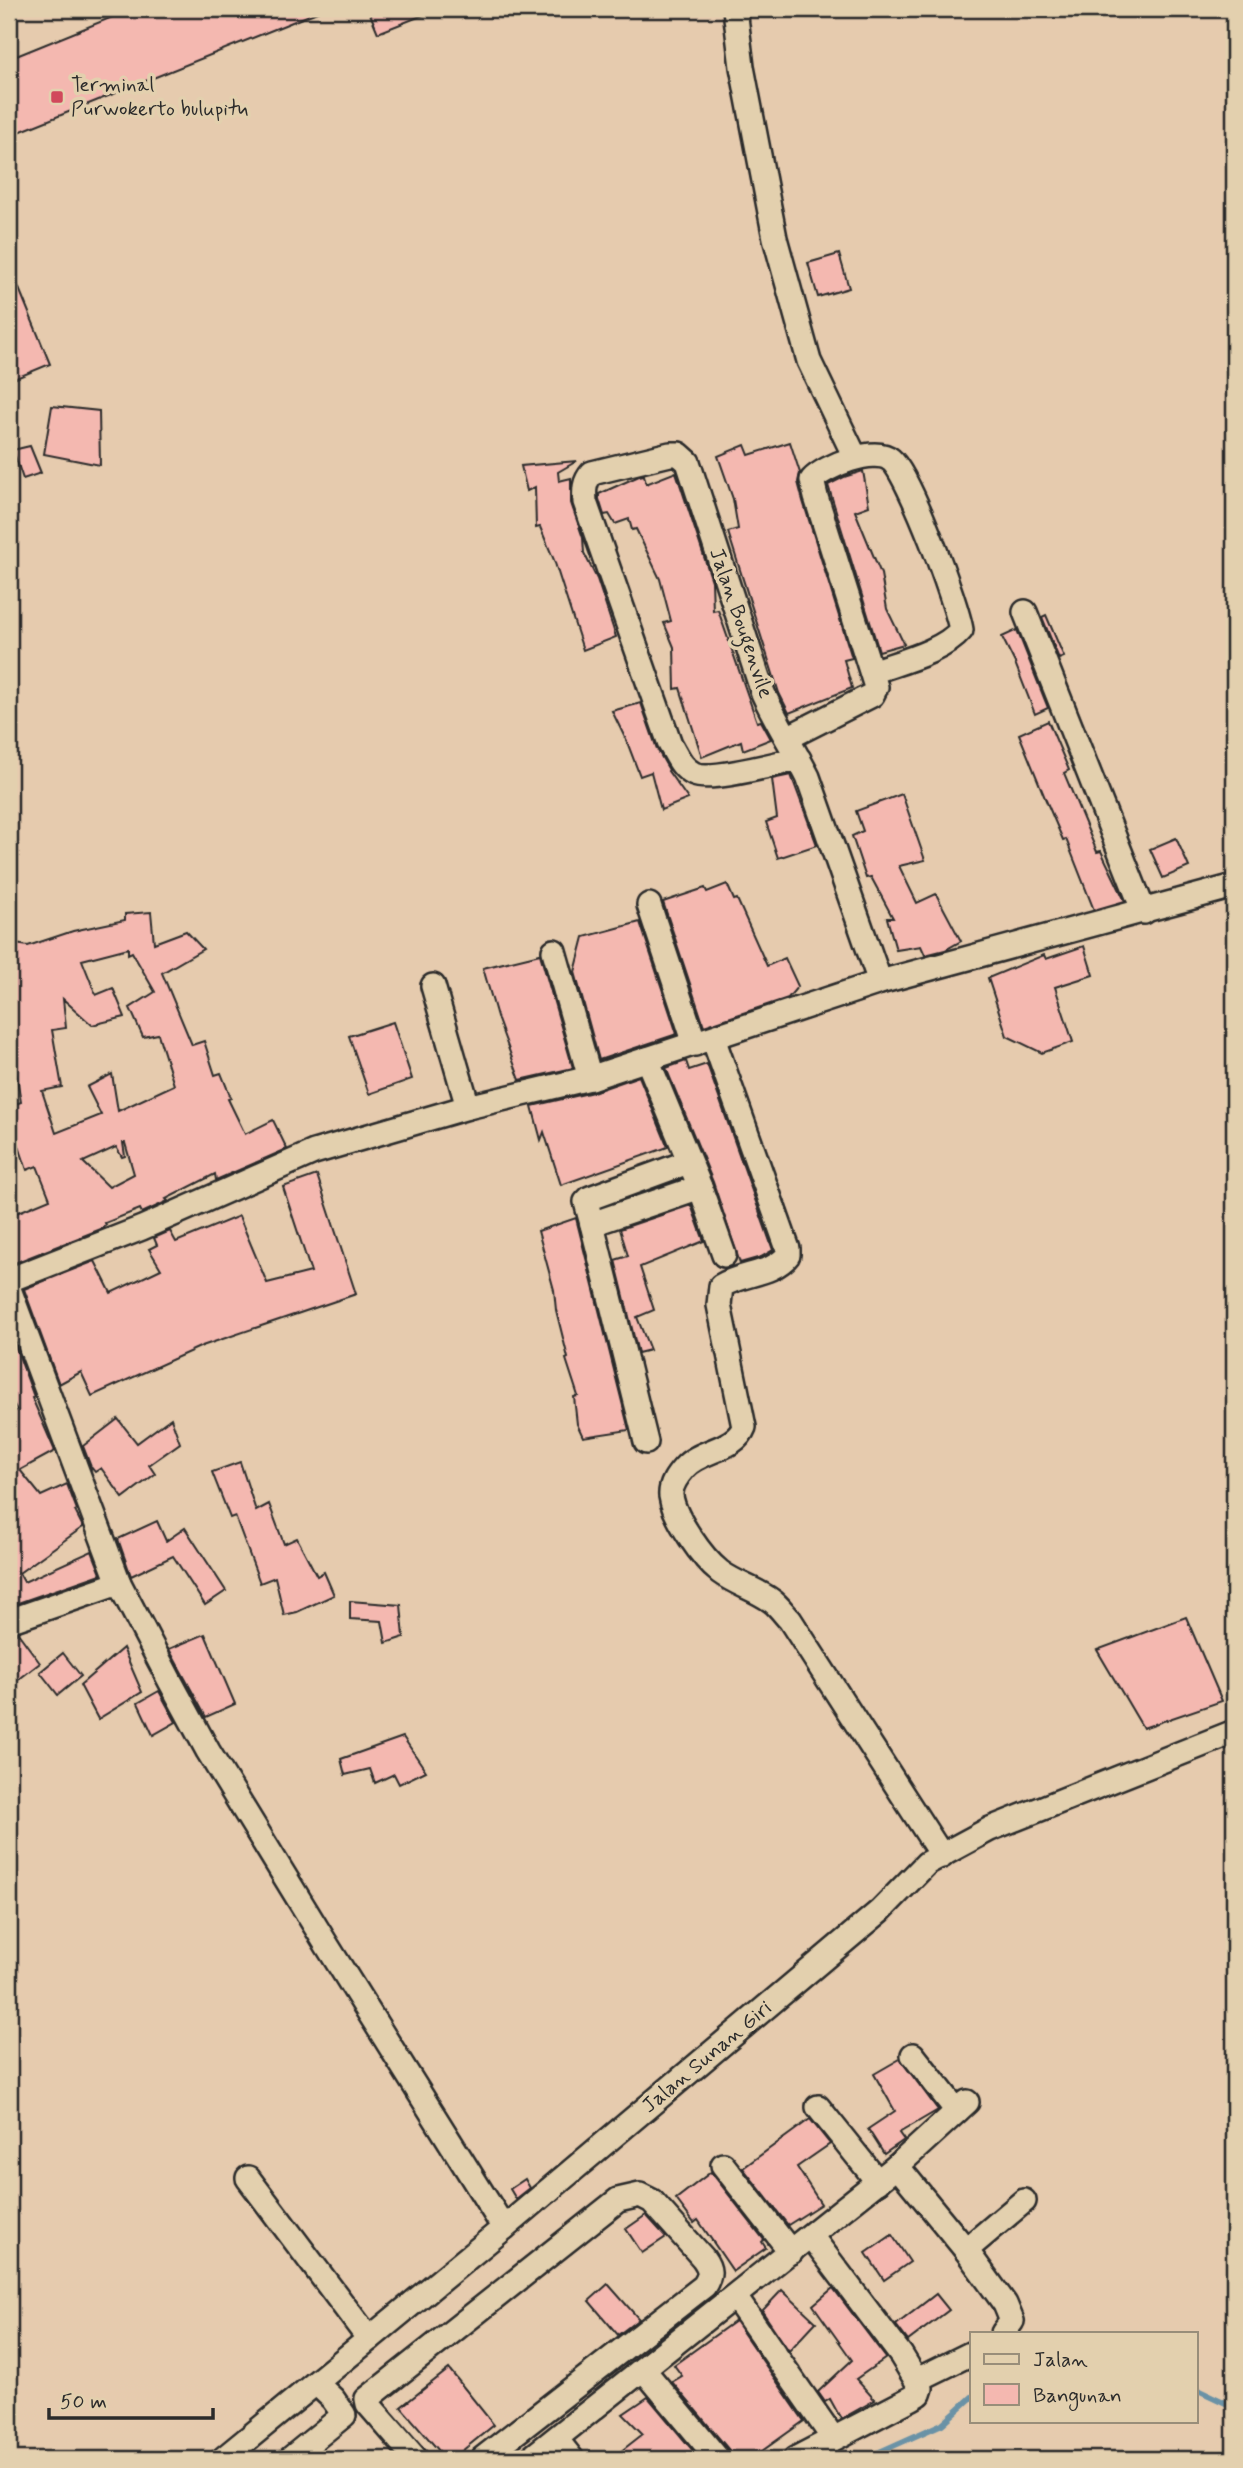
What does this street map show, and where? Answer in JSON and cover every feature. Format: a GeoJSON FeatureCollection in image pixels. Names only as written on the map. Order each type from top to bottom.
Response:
{"type":"FeatureCollection","features":[{"type":"Feature","properties":{"kind":"street"},"geometry":{"type":"LineString","coordinates":[[735,9],[742,67],[775,238],[809,361],[855,457]]}},
{"type":"Feature","properties":{"kind":"street"},"geometry":{"type":"LineString","coordinates":[[787,738],[872,695],[876,687],[812,480],[815,476],[855,457],[880,453],[892,460],[905,479],[953,598],[961,630],[953,639],[934,649],[872,672]]}},
{"type":"Feature","properties":{"kind":"street","name":"Jalan Bougenvile"},"geometry":{"type":"LineString","coordinates":[[799,758],[715,776],[694,774],[682,766],[670,744],[585,502],[584,487],[586,479],[592,473],[670,454],[684,457],[762,693],[799,758],[808,777],[880,982]]}},
{"type":"Feature","properties":{"kind":"street"},"geometry":{"type":"LineString","coordinates":[[1025,612],[1144,912]]}},
{"type":"Feature","properties":{"kind":"street"},"geometry":{"type":"LineString","coordinates":[[9,1280],[142,1228],[314,1152],[468,1107],[590,1078],[880,982],[1234,886]]}},
{"type":"Feature","properties":{"kind":"street"},"geometry":{"type":"LineString","coordinates":[[649,905],[788,1249],[788,1255],[782,1262],[721,1286],[719,1305],[744,1427],[741,1435],[734,1441],[701,1455],[686,1465],[674,1480],[671,1496],[679,1518],[693,1540],[719,1571],[773,1602],[790,1620],[942,1856]]}},
{"type":"Feature","properties":{"kind":"street"},"geometry":{"type":"LineString","coordinates":[[554,951],[590,1078]]}},
{"type":"Feature","properties":{"kind":"street"},"geometry":{"type":"LineString","coordinates":[[433,986],[468,1107]]}},
{"type":"Feature","properties":{"kind":"street"},"geometry":{"type":"LineString","coordinates":[[647,1059],[700,1187],[724,1255]]}},
{"type":"Feature","properties":{"kind":"street"},"geometry":{"type":"LineString","coordinates":[[646,1441],[586,1202],[590,1198],[688,1162]]}},
{"type":"Feature","properties":{"kind":"street"},"geometry":{"type":"LineString","coordinates":[[592,1224],[700,1187]]}},
{"type":"Feature","properties":{"kind":"street"},"geometry":{"type":"LineString","coordinates":[[9,1289],[119,1583],[208,1751],[504,2228]]}},
{"type":"Feature","properties":{"kind":"street"},"geometry":{"type":"LineString","coordinates":[[9,1621],[119,1583]]}},
{"type":"Feature","properties":{"kind":"street","name":"Jalan Sunan Giri"},"geometry":{"type":"LineString","coordinates":[[223,2459],[504,2228],[880,1911],[927,1863],[990,1829],[1234,1732]]}},
{"type":"Feature","properties":{"kind":"street"},"geometry":{"type":"LineString","coordinates":[[530,2459],[878,2182],[962,2106],[913,2055]]}},
{"type":"Feature","properties":{"kind":"street"},"geometry":{"type":"LineString","coordinates":[[818,2106],[878,2182]]}},
{"type":"Feature","properties":{"kind":"street"},"geometry":{"type":"LineString","coordinates":[[723,2165],[791,2252]]}},
{"type":"Feature","properties":{"kind":"street"},"geometry":{"type":"LineString","coordinates":[[897,2166],[1005,2304],[1012,2320],[1004,2332]]}},
{"type":"Feature","properties":{"kind":"street"},"geometry":{"type":"LineString","coordinates":[[248,2178],[369,2339]]}},
{"type":"Feature","properties":{"kind":"street"},"geometry":{"type":"LineString","coordinates":[[416,2459],[368,2404],[367,2399],[618,2200],[640,2195],[652,2201],[703,2258],[710,2268],[710,2277],[704,2286],[482,2459]]}},
{"type":"Feature","properties":{"kind":"street"},"geometry":{"type":"LineString","coordinates":[[965,2250],[1024,2201]]}},
{"type":"Feature","properties":{"kind":"street"},"geometry":{"type":"LineString","coordinates":[[795,2459],[919,2394],[921,2389],[901,2355],[811,2236]]}},
{"type":"Feature","properties":{"kind":"street"},"geometry":{"type":"LineString","coordinates":[[735,2297],[833,2438]]}},
{"type":"Feature","properties":{"kind":"street"},"geometry":{"type":"LineString","coordinates":[[917,2380],[970,2354]]}},
{"type":"Feature","properties":{"kind":"street"},"geometry":{"type":"LineString","coordinates":[[643,2370],[718,2459]]}},
{"type":"Feature","properties":{"kind":"street"},"geometry":{"type":"LineString","coordinates":[[290,2459],[344,2415],[316,2383]]}},
{"type":"Feature","properties":{"kind":"street"},"geometry":{"type":"LineString","coordinates":[[556,2439],[572,2459]]}},
{"type":"Feature","properties":{"kind":"building","name":"Terminal Purwokerto bulupitu"},"geometry":{"type":"Polygon","coordinates":[[[112,9],[322,10],[9,136],[9,59],[115,16],[112,9]]]}},
{"type":"Feature","properties":{"kind":"building"},"geometry":{"type":"Polygon","coordinates":[[[368,9],[436,9],[436,10],[378,33],[368,9]]]}},
{"type":"Feature","properties":{"kind":"building"},"geometry":{"type":"Polygon","coordinates":[[[839,254],[849,288],[818,297],[808,263],[839,254]]]}},
{"type":"Feature","properties":{"kind":"building"},"geometry":{"type":"Polygon","coordinates":[[[9,264],[50,364],[9,381],[9,264]]]}},
{"type":"Feature","properties":{"kind":"building"},"geometry":{"type":"Polygon","coordinates":[[[52,406],[99,411],[100,465],[44,454],[52,406]]]}},
{"type":"Feature","properties":{"kind":"building"},"geometry":{"type":"Polygon","coordinates":[[[790,442],[800,473],[798,482],[803,501],[852,658],[844,660],[852,688],[789,713],[779,693],[728,532],[738,529],[733,499],[718,456],[745,445],[749,455],[790,442]]]}},
{"type":"Feature","properties":{"kind":"building"},"geometry":{"type":"Polygon","coordinates":[[[30,446],[41,473],[23,479],[13,450],[30,446]]]}},
{"type":"Feature","properties":{"kind":"building"},"geometry":{"type":"Polygon","coordinates":[[[577,461],[558,472],[559,481],[571,478],[571,503],[583,538],[584,553],[597,579],[616,637],[583,650],[554,560],[540,527],[536,528],[535,487],[527,491],[521,466],[577,461]]]}},
{"type":"Feature","properties":{"kind":"building"},"geometry":{"type":"Polygon","coordinates":[[[863,471],[869,506],[855,511],[881,574],[887,609],[904,644],[879,651],[828,485],[863,471]]]}},
{"type":"Feature","properties":{"kind":"building"},"geometry":{"type":"Polygon","coordinates":[[[676,472],[712,581],[713,611],[718,610],[757,722],[761,721],[771,739],[743,750],[741,741],[702,757],[680,688],[675,689],[674,647],[664,623],[671,621],[660,579],[636,529],[632,530],[629,519],[615,524],[609,514],[604,515],[599,499],[599,494],[639,476],[644,475],[646,484],[676,472]]]}},
{"type":"Feature","properties":{"kind":"building"},"geometry":{"type":"Polygon","coordinates":[[[1046,615],[1064,657],[1059,659],[1042,617],[1046,615]]]}},
{"type":"Feature","properties":{"kind":"building"},"geometry":{"type":"Polygon","coordinates":[[[1017,630],[1048,708],[1035,714],[1002,637],[1017,630]]]}},
{"type":"Feature","properties":{"kind":"building"},"geometry":{"type":"Polygon","coordinates":[[[641,703],[657,749],[668,771],[688,799],[661,810],[651,772],[640,776],[612,711],[641,703]]]}},
{"type":"Feature","properties":{"kind":"building"},"geometry":{"type":"Polygon","coordinates":[[[1048,721],[1069,770],[1064,773],[1097,852],[1101,851],[1125,901],[1094,910],[1066,839],[1063,840],[1045,798],[1019,734],[1048,721]]]}},
{"type":"Feature","properties":{"kind":"building"},"geometry":{"type":"Polygon","coordinates":[[[791,775],[817,845],[778,858],[766,822],[777,818],[772,779],[791,775]]]}},
{"type":"Feature","properties":{"kind":"building"},"geometry":{"type":"Polygon","coordinates":[[[902,794],[925,860],[899,866],[917,903],[936,894],[961,941],[945,950],[925,955],[921,946],[896,950],[887,918],[893,918],[871,877],[866,878],[852,836],[863,831],[856,811],[902,794]]]}},
{"type":"Feature","properties":{"kind":"building"},"geometry":{"type":"Polygon","coordinates":[[[1176,838],[1189,867],[1163,878],[1150,849],[1176,838]]]}},
{"type":"Feature","properties":{"kind":"building"},"geometry":{"type":"Polygon","coordinates":[[[727,884],[734,900],[737,899],[767,966],[785,958],[798,986],[788,998],[704,1026],[663,902],[705,888],[707,892],[727,884]]]}},
{"type":"Feature","properties":{"kind":"building"},"geometry":{"type":"Polygon","coordinates":[[[151,912],[154,943],[186,931],[203,949],[162,973],[192,1045],[204,1041],[215,1075],[221,1073],[231,1098],[228,1099],[245,1134],[273,1120],[287,1149],[216,1180],[215,1174],[142,1213],[140,1209],[105,1223],[101,1229],[12,1264],[9,1258],[9,1216],[50,1199],[37,1166],[27,1170],[9,1116],[9,1106],[21,1102],[13,1054],[9,1055],[9,943],[28,946],[73,931],[125,920],[125,914],[151,912]],[[128,948],[82,960],[96,995],[113,988],[125,1017],[92,1025],[63,999],[66,1028],[52,1030],[62,1087],[42,1091],[56,1133],[101,1115],[87,1087],[112,1074],[118,1111],[174,1085],[158,1034],[143,1037],[130,1008],[155,992],[132,952],[128,954],[128,948]],[[123,1143],[125,1156],[122,1157],[116,1147],[83,1162],[109,1187],[134,1174],[123,1143]]]}},
{"type":"Feature","properties":{"kind":"building"},"geometry":{"type":"Polygon","coordinates":[[[640,922],[677,1034],[599,1060],[575,972],[584,937],[640,922]]]}},
{"type":"Feature","properties":{"kind":"building"},"geometry":{"type":"Polygon","coordinates":[[[1084,946],[1093,975],[1055,987],[1073,1042],[1042,1053],[1007,1036],[988,978],[1044,955],[1046,959],[1084,946]]]}},
{"type":"Feature","properties":{"kind":"building"},"geometry":{"type":"Polygon","coordinates":[[[540,954],[573,1068],[520,1080],[483,968],[540,954]]]}},
{"type":"Feature","properties":{"kind":"building"},"geometry":{"type":"Polygon","coordinates":[[[393,1022],[412,1079],[369,1094],[349,1036],[393,1022]]]}},
{"type":"Feature","properties":{"kind":"building"},"geometry":{"type":"Polygon","coordinates":[[[686,1061],[689,1070],[707,1064],[773,1250],[761,1257],[740,1263],[713,1182],[666,1068],[686,1061]]]}},
{"type":"Feature","properties":{"kind":"building"},"geometry":{"type":"Polygon","coordinates":[[[639,1076],[668,1147],[561,1185],[544,1132],[541,1140],[532,1106],[593,1092],[639,1076]]]}},
{"type":"Feature","properties":{"kind":"building"},"geometry":{"type":"Polygon","coordinates":[[[317,1175],[356,1294],[202,1346],[92,1396],[81,1372],[59,1384],[24,1289],[95,1261],[111,1293],[161,1269],[149,1249],[157,1245],[154,1238],[170,1231],[176,1242],[239,1216],[267,1283],[311,1272],[283,1187],[317,1175]]]}},
{"type":"Feature","properties":{"kind":"building"},"geometry":{"type":"Polygon","coordinates":[[[691,1205],[704,1241],[640,1267],[654,1310],[637,1317],[650,1350],[638,1353],[615,1260],[628,1256],[620,1229],[691,1205]]]}},
{"type":"Feature","properties":{"kind":"building"},"geometry":{"type":"Polygon","coordinates":[[[576,1218],[629,1430],[583,1437],[577,1424],[574,1397],[578,1396],[566,1359],[568,1358],[554,1290],[538,1231],[576,1218]]]}},
{"type":"Feature","properties":{"kind":"building"},"geometry":{"type":"Polygon","coordinates":[[[9,1329],[34,1397],[32,1398],[55,1451],[20,1470],[41,1496],[67,1484],[83,1527],[19,1573],[24,1582],[92,1551],[101,1574],[15,1604],[9,1592],[9,1414],[17,1410],[9,1396],[9,1329]]]}},
{"type":"Feature","properties":{"kind":"building"},"geometry":{"type":"Polygon","coordinates":[[[171,1418],[180,1443],[149,1465],[155,1474],[123,1498],[101,1468],[95,1472],[91,1467],[83,1446],[118,1419],[137,1443],[171,1418]]]}},
{"type":"Feature","properties":{"kind":"building"},"geometry":{"type":"Polygon","coordinates":[[[240,1462],[256,1511],[269,1504],[284,1544],[297,1538],[317,1576],[324,1572],[334,1595],[284,1615],[275,1577],[260,1583],[235,1516],[230,1518],[212,1472],[240,1462]]]}},
{"type":"Feature","properties":{"kind":"building"},"geometry":{"type":"Polygon","coordinates":[[[157,1521],[166,1541],[185,1528],[226,1591],[205,1605],[173,1556],[131,1576],[118,1539],[157,1521]]]}},
{"type":"Feature","properties":{"kind":"building"},"geometry":{"type":"Polygon","coordinates":[[[350,1601],[401,1605],[404,1637],[386,1643],[382,1621],[350,1619],[350,1601]]]}},
{"type":"Feature","properties":{"kind":"building"},"geometry":{"type":"Polygon","coordinates":[[[1186,1617],[1222,1701],[1143,1728],[1097,1650],[1186,1617]]]}},
{"type":"Feature","properties":{"kind":"building"},"geometry":{"type":"Polygon","coordinates":[[[18,1633],[40,1663],[9,1687],[9,1635],[18,1633]]]}},
{"type":"Feature","properties":{"kind":"building"},"geometry":{"type":"Polygon","coordinates":[[[205,1634],[235,1704],[206,1717],[169,1649],[205,1634]]]}},
{"type":"Feature","properties":{"kind":"building"},"geometry":{"type":"Polygon","coordinates":[[[123,1648],[142,1692],[98,1719],[80,1685],[123,1648]]]}},
{"type":"Feature","properties":{"kind":"building"},"geometry":{"type":"Polygon","coordinates":[[[63,1653],[81,1676],[58,1695],[40,1672],[63,1653]]]}},
{"type":"Feature","properties":{"kind":"building"},"geometry":{"type":"Polygon","coordinates":[[[159,1691],[176,1722],[153,1735],[138,1703],[159,1691]]]}},
{"type":"Feature","properties":{"kind":"building"},"geometry":{"type":"Polygon","coordinates":[[[403,1737],[426,1771],[399,1784],[394,1774],[375,1783],[370,1769],[345,1775],[341,1759],[403,1737]]]}},
{"type":"Feature","properties":{"kind":"building"},"geometry":{"type":"Polygon","coordinates":[[[900,2059],[938,2110],[899,2133],[904,2140],[884,2154],[868,2129],[895,2111],[874,2074],[900,2059]]]}},
{"type":"Feature","properties":{"kind":"building"},"geometry":{"type":"Polygon","coordinates":[[[810,2119],[830,2144],[797,2167],[821,2204],[788,2225],[743,2168],[810,2119]]]}},
{"type":"Feature","properties":{"kind":"building"},"geometry":{"type":"Polygon","coordinates":[[[711,2172],[764,2240],[762,2242],[766,2248],[733,2271],[698,2220],[694,2223],[676,2199],[711,2172]]]}},
{"type":"Feature","properties":{"kind":"building"},"geometry":{"type":"Polygon","coordinates":[[[525,2179],[530,2188],[516,2199],[510,2189],[525,2179]]]}},
{"type":"Feature","properties":{"kind":"building"},"geometry":{"type":"Polygon","coordinates":[[[646,2215],[666,2237],[642,2253],[626,2229],[646,2215]]]}},
{"type":"Feature","properties":{"kind":"building"},"geometry":{"type":"Polygon","coordinates":[[[892,2235],[910,2262],[884,2280],[866,2253],[892,2235]]]}},
{"type":"Feature","properties":{"kind":"building"},"geometry":{"type":"Polygon","coordinates":[[[608,2284],[639,2319],[618,2335],[589,2301],[608,2284]]]}},
{"type":"Feature","properties":{"kind":"building"},"geometry":{"type":"Polygon","coordinates":[[[833,2288],[886,2358],[856,2379],[875,2400],[841,2419],[830,2399],[825,2402],[818,2392],[852,2360],[813,2305],[833,2288]]]}},
{"type":"Feature","properties":{"kind":"building"},"geometry":{"type":"Polygon","coordinates":[[[782,2290],[816,2322],[789,2351],[762,2311],[782,2290]]]}},
{"type":"Feature","properties":{"kind":"building"},"geometry":{"type":"Polygon","coordinates":[[[936,2294],[949,2310],[908,2341],[896,2325],[936,2294]]]}},
{"type":"Feature","properties":{"kind":"building"},"geometry":{"type":"Polygon","coordinates":[[[735,2321],[804,2421],[751,2459],[732,2459],[729,2450],[672,2382],[682,2376],[674,2365],[735,2321]]]}},
{"type":"Feature","properties":{"kind":"building"},"geometry":{"type":"Polygon","coordinates":[[[449,2369],[494,2425],[452,2459],[446,2459],[401,2407],[449,2369]]]}},
{"type":"Feature","properties":{"kind":"building"},"geometry":{"type":"Polygon","coordinates":[[[648,2397],[700,2459],[611,2459],[643,2434],[623,2414],[648,2397]]]}},
{"type":"Feature","properties":{"kind":"waterway"},"geometry":{"type":"LineString","coordinates":[[1198,2390],[1234,2405]]}},
{"type":"Feature","properties":{"kind":"waterway"},"geometry":{"type":"LineString","coordinates":[[864,2459],[942,2424],[970,2399]]}},
{"type":"Feature","properties":{"kind":"place","name":"Terminal Purwokerto bulupitu"},"geometry":{"type":"Point","coordinates":[57,97]}}]}
